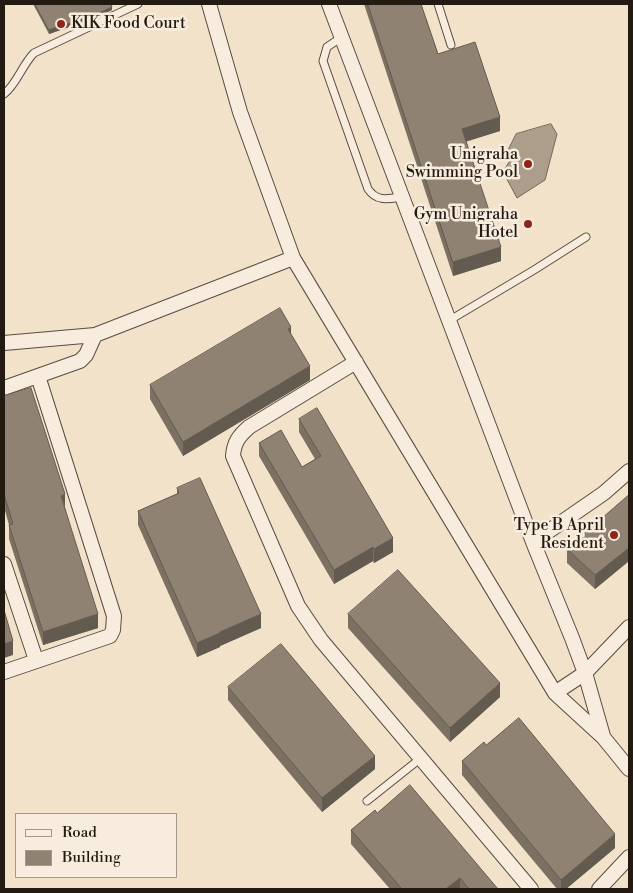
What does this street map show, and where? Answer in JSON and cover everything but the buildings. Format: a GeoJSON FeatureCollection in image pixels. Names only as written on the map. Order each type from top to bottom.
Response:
{"type":"FeatureCollection","features":[{"type":"Feature","properties":{"kind":"street"},"geometry":{"type":"LineString","coordinates":[[210,4],[240,112],[293,258],[555,693],[604,737],[629,769]]}},
{"type":"Feature","properties":{"kind":"street"},"geometry":{"type":"LineString","coordinates":[[329,4],[533,542],[585,673],[604,737]]}},
{"type":"Feature","properties":{"kind":"street"},"geometry":{"type":"LineString","coordinates":[[4,343],[94,334],[293,258]]}},
{"type":"Feature","properties":{"kind":"street"},"geometry":{"type":"LineString","coordinates":[[4,388],[80,361],[86,355],[94,334]]}},
{"type":"Feature","properties":{"kind":"street"},"geometry":{"type":"LineString","coordinates":[[356,362],[249,427],[238,437],[234,446],[233,456],[298,606],[321,640],[531,889]]}},
{"type":"Feature","properties":{"kind":"street"},"geometry":{"type":"LineString","coordinates":[[4,672],[110,636],[113,630],[114,616],[38,376]]}},
{"type":"Feature","properties":{"kind":"street"},"geometry":{"type":"LineString","coordinates":[[533,542],[604,493],[629,471]]}},
{"type":"Feature","properties":{"kind":"street"},"geometry":{"type":"LineString","coordinates":[[4,564],[36,660]]}},
{"type":"Feature","properties":{"kind":"street"},"geometry":{"type":"LineString","coordinates":[[555,693],[585,673],[629,627]]}},
{"type":"Feature","properties":{"kind":"street"},"geometry":{"type":"LineString","coordinates":[[599,889],[629,857]]}},
{"type":"Feature","properties":{"kind":"lane"},"geometry":{"type":"LineString","coordinates":[[4,94],[9,90],[34,53],[138,4]]}},
{"type":"Feature","properties":{"kind":"lane"},"geometry":{"type":"LineString","coordinates":[[438,4],[451,45]]}},
{"type":"Feature","properties":{"kind":"lane"},"geometry":{"type":"LineString","coordinates":[[342,37],[327,47],[323,61],[368,189],[377,198],[384,200],[402,197]]}},
{"type":"Feature","properties":{"kind":"lane"},"geometry":{"type":"LineString","coordinates":[[450,320],[586,237]]}},
{"type":"Feature","properties":{"kind":"lane"},"geometry":{"type":"LineString","coordinates":[[367,801],[421,758]]}},
{"type":"Feature","properties":{"kind":"shaded area","name":"Unigraha Swimming Pool"},"geometry":{"type":"Polygon","coordinates":[[[551,124],[557,134],[545,180],[517,198],[503,172],[512,157],[508,150],[516,134],[551,124]]]}},
{"type":"Feature","properties":{"kind":"place","name":"KIK Food Court"},"geometry":{"type":"Point","coordinates":[61,24]}},
{"type":"Feature","properties":{"kind":"place","name":"Unigraha Swimming Pool"},"geometry":{"type":"Point","coordinates":[528,164]}},
{"type":"Feature","properties":{"kind":"place","name":"Gym Unigraha Hotel"},"geometry":{"type":"Point","coordinates":[528,224]}},
{"type":"Feature","properties":{"kind":"place","name":"Type B April Resident"},"geometry":{"type":"Point","coordinates":[614,535]}}]}
